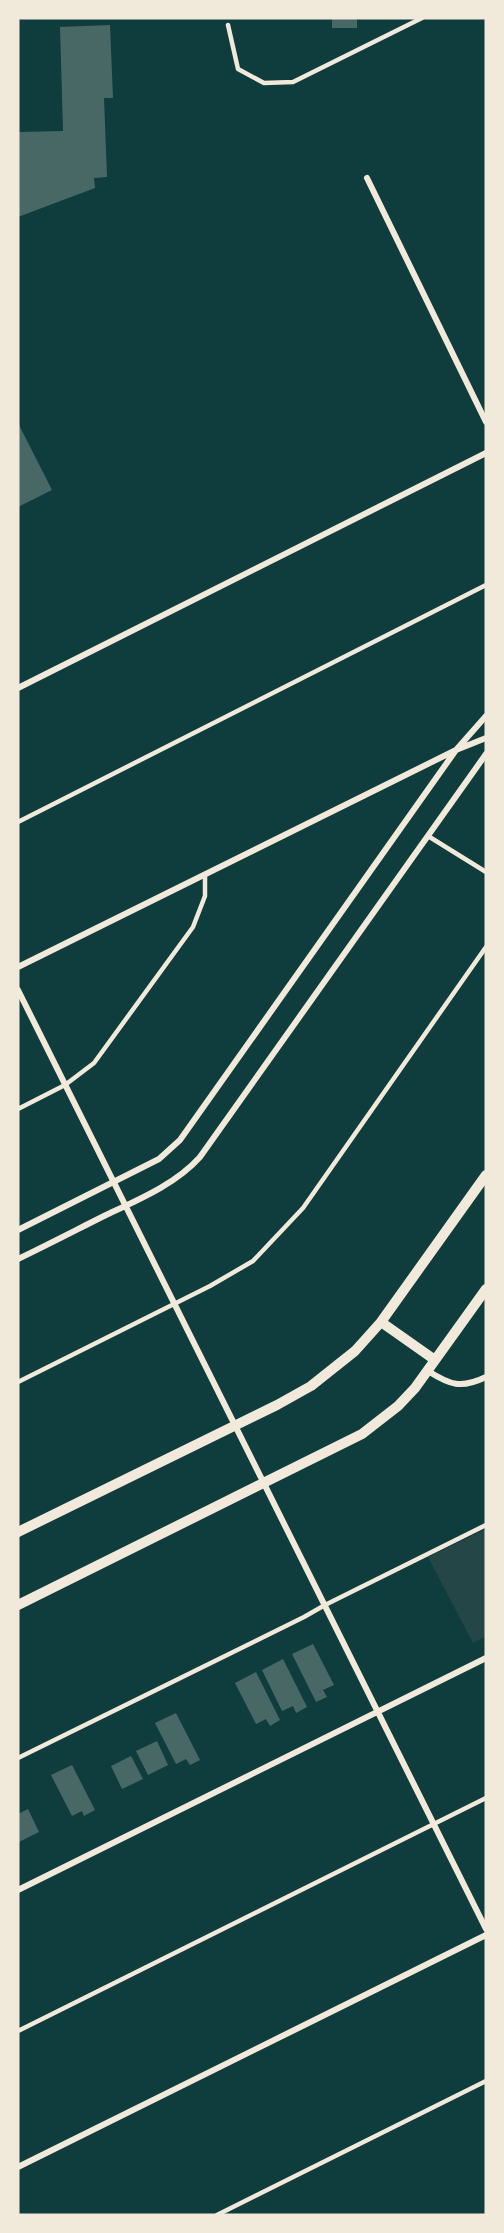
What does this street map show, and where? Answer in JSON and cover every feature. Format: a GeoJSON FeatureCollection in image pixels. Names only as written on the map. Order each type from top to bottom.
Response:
{"type":"FeatureCollection","features":[{"type":"Feature","properties":{"kind":"street"},"geometry":{"type":"LineString","coordinates":[[367,178],[486,422]]}},
{"type":"Feature","properties":{"kind":"street"},"geometry":{"type":"LineString","coordinates":[[18,688],[486,453]]}},
{"type":"Feature","properties":{"kind":"street"},"geometry":{"type":"LineString","coordinates":[[18,1230],[114,1183],[170,1152],[456,750],[486,716]]}},
{"type":"Feature","properties":{"kind":"street"},"geometry":{"type":"LineString","coordinates":[[18,967],[456,750],[486,738]]}},
{"type":"Feature","properties":{"kind":"street"},"geometry":{"type":"LineString","coordinates":[[18,1259],[179,1177],[200,1157],[486,754]]}},
{"type":"Feature","properties":{"kind":"street"},"geometry":{"type":"LineString","coordinates":[[18,990],[486,1929]]}},
{"type":"Feature","properties":{"kind":"street"},"geometry":{"type":"LineString","coordinates":[[18,1532],[311,1386],[355,1351],[381,1322],[486,1175]]}},
{"type":"Feature","properties":{"kind":"street"},"geometry":{"type":"LineString","coordinates":[[18,1605],[362,1434],[398,1406],[428,1371],[486,1288]]}},
{"type":"Feature","properties":{"kind":"street"},"geometry":{"type":"LineString","coordinates":[[381,1322],[435,1360]]}},
{"type":"Feature","properties":{"kind":"street"},"geometry":{"type":"LineString","coordinates":[[428,1371],[448,1383],[473,1383],[486,1377]]}},
{"type":"Feature","properties":{"kind":"street"},"geometry":{"type":"LineString","coordinates":[[18,1890],[486,1658]]}},
{"type":"Feature","properties":{"kind":"street"},"geometry":{"type":"LineString","coordinates":[[18,2168],[486,1935]]}},
{"type":"Feature","properties":{"kind":"lane"},"geometry":{"type":"LineString","coordinates":[[228,25],[238,69],[264,82],[293,82],[422,18]]}},
{"type":"Feature","properties":{"kind":"lane"},"geometry":{"type":"LineString","coordinates":[[18,822],[486,585]]}},
{"type":"Feature","properties":{"kind":"lane"},"geometry":{"type":"LineString","coordinates":[[428,836],[486,872]]}},
{"type":"Feature","properties":{"kind":"lane"},"geometry":{"type":"LineString","coordinates":[[18,1109],[65,1085],[94,1063],[193,927],[205,896],[205,874]]}},
{"type":"Feature","properties":{"kind":"lane"},"geometry":{"type":"LineString","coordinates":[[18,1382],[253,1262],[303,1208],[486,947]]}},
{"type":"Feature","properties":{"kind":"lane"},"geometry":{"type":"LineString","coordinates":[[18,1758],[486,1525]]}},
{"type":"Feature","properties":{"kind":"lane"},"geometry":{"type":"LineString","coordinates":[[18,2031],[486,1798]]}},
{"type":"Feature","properties":{"kind":"lane"},"geometry":{"type":"LineString","coordinates":[[217,2215],[486,2081]]}},
{"type":"Feature","properties":{"kind":"shaded area"},"geometry":{"type":"Polygon","coordinates":[[[486,1529],[486,1636],[473,1643],[428,1557],[486,1529]]]}},
{"type":"Feature","properties":{"kind":"building"},"geometry":{"type":"Polygon","coordinates":[[[332,18],[357,18],[357,28],[332,28],[332,18]]]}},
{"type":"Feature","properties":{"kind":"building"},"geometry":{"type":"Polygon","coordinates":[[[110,25],[113,98],[104,98],[107,177],[94,178],[95,188],[18,217],[18,132],[63,131],[60,27],[110,25]]]}},
{"type":"Feature","properties":{"kind":"building"},"geometry":{"type":"Polygon","coordinates":[[[18,423],[52,490],[18,507],[18,423]]]}},
{"type":"Feature","properties":{"kind":"building"},"geometry":{"type":"Polygon","coordinates":[[[313,1644],[334,1685],[323,1690],[327,1697],[316,1702],[292,1654],[313,1644]]]}},
{"type":"Feature","properties":{"kind":"building"},"geometry":{"type":"Polygon","coordinates":[[[283,1659],[307,1707],[296,1713],[293,1706],[282,1711],[262,1670],[283,1659]]]}},
{"type":"Feature","properties":{"kind":"building"},"geometry":{"type":"Polygon","coordinates":[[[256,1672],[280,1720],[270,1726],[266,1719],[256,1724],[235,1683],[256,1672]]]}},
{"type":"Feature","properties":{"kind":"building"},"geometry":{"type":"Polygon","coordinates":[[[176,1713],[200,1760],[190,1765],[186,1759],[176,1764],[155,1723],[176,1713]]]}},
{"type":"Feature","properties":{"kind":"building"},"geometry":{"type":"Polygon","coordinates":[[[157,1741],[168,1765],[148,1775],[136,1751],[157,1741]]]}},
{"type":"Feature","properties":{"kind":"building"},"geometry":{"type":"Polygon","coordinates":[[[131,1756],[143,1779],[122,1789],[111,1766],[131,1756]]]}},
{"type":"Feature","properties":{"kind":"building"},"geometry":{"type":"Polygon","coordinates":[[[72,1765],[95,1810],[84,1816],[82,1811],[72,1816],[51,1775],[72,1765]]]}},
{"type":"Feature","properties":{"kind":"building"},"geometry":{"type":"Polygon","coordinates":[[[28,1809],[39,1832],[19,1842],[18,1814],[28,1809]]]}}]}
